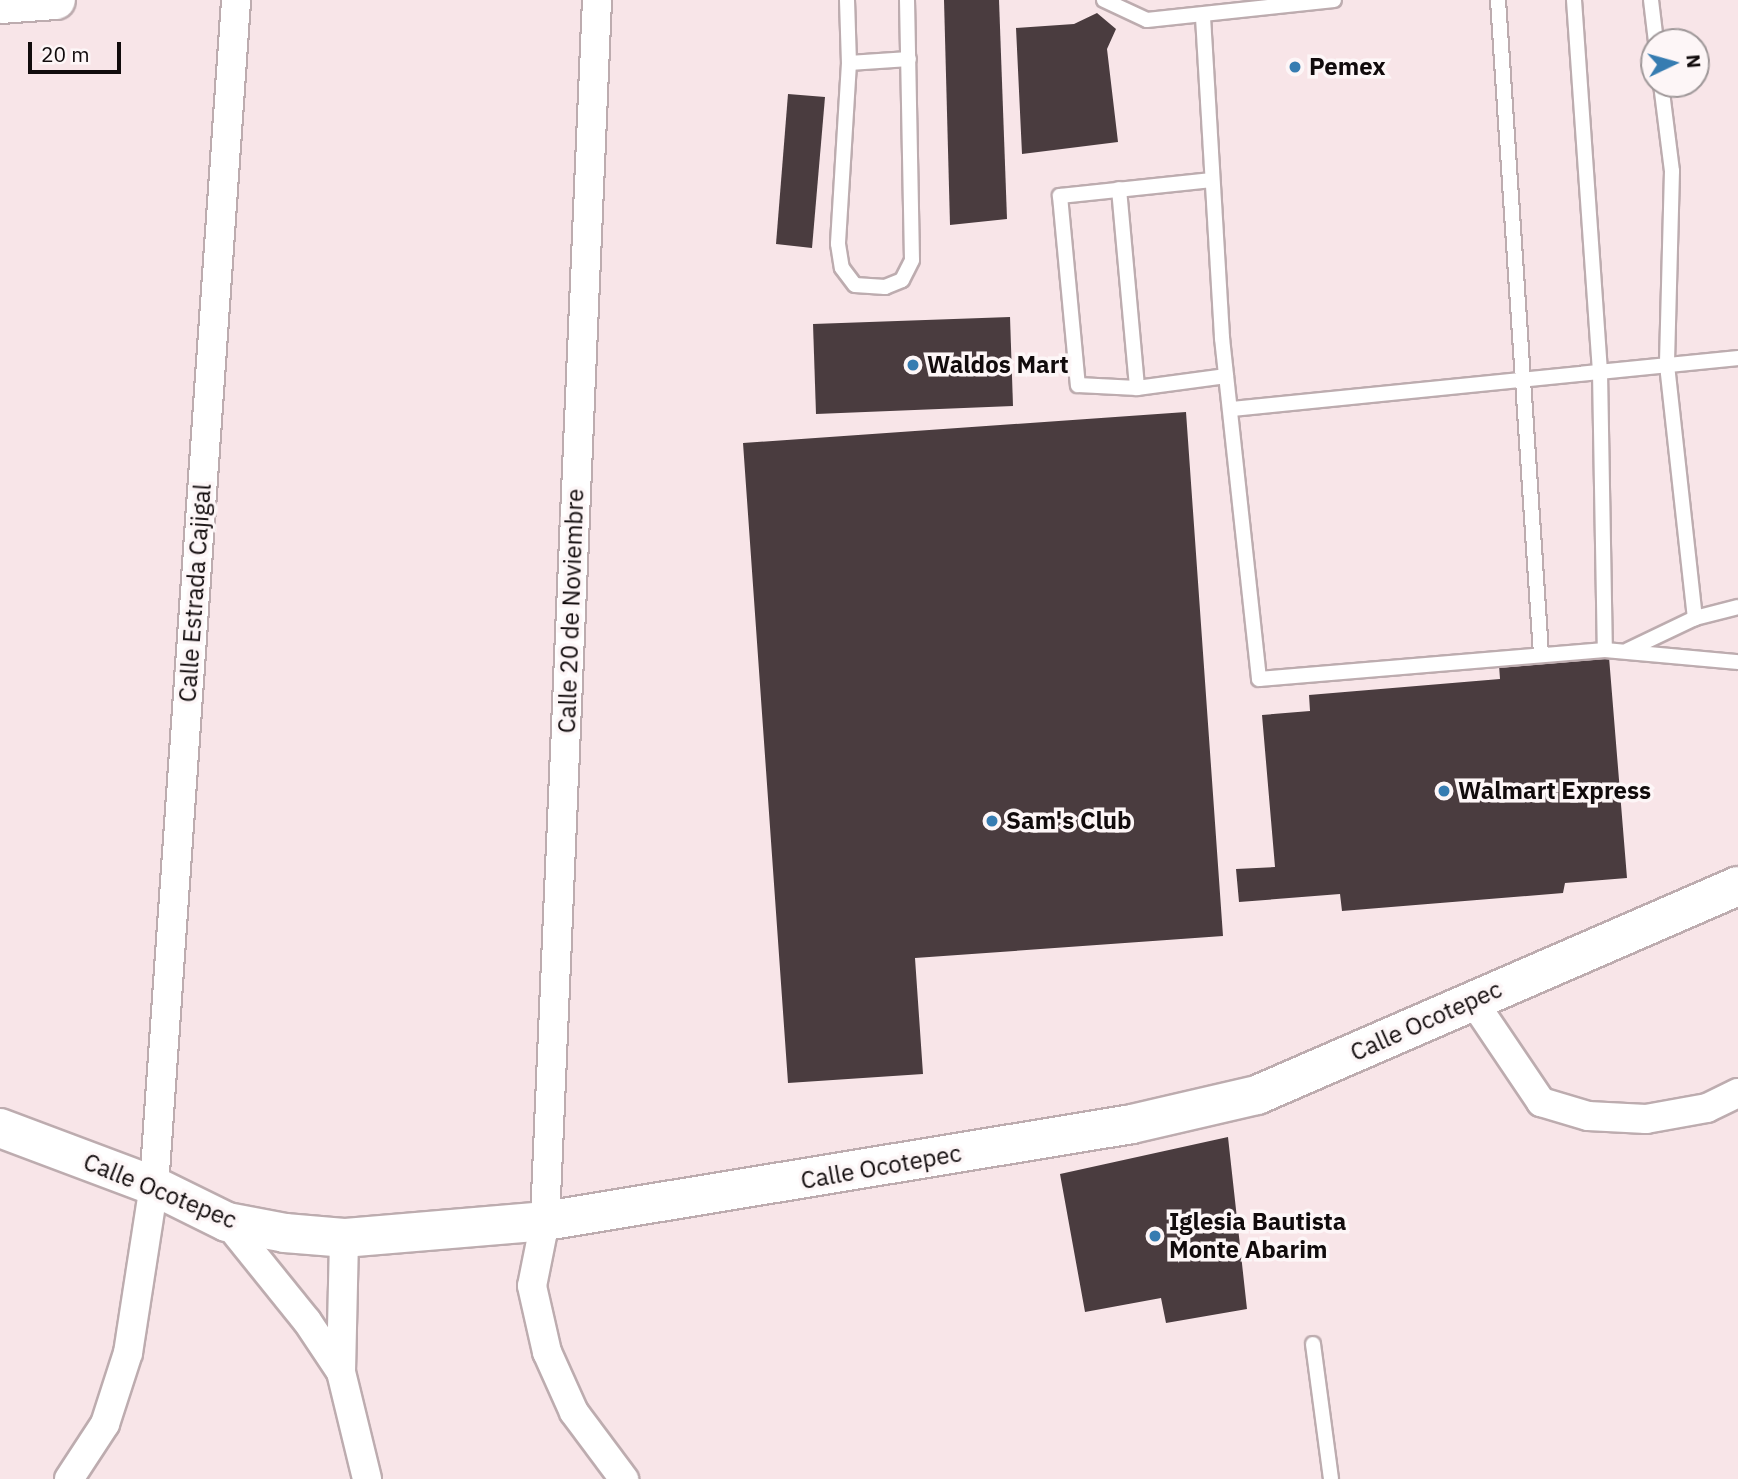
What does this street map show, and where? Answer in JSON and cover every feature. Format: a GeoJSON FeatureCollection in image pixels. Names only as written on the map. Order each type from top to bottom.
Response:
{"type":"FeatureCollection","features":[{"type":"Feature","properties":{"kind":"street"},"geometry":{"type":"LineString","coordinates":[[0,4],[56,0]]}},
{"type":"Feature","properties":{"kind":"street","name":"Calle Estrada Cajigal"},"geometry":{"type":"LineString","coordinates":[[69,1479],[105,1424],[128,1353],[154,1186],[236,0]]}},
{"type":"Feature","properties":{"kind":"street","name":"Calle 20 de Noviembre"},"geometry":{"type":"LineString","coordinates":[[597,0],[545,1221],[532,1286],[547,1352],[574,1412],[624,1479]]}},
{"type":"Feature","properties":{"kind":"street","name":"Calle Ocotepec"},"geometry":{"type":"LineString","coordinates":[[0,1128],[154,1186],[227,1222],[344,1238],[545,1221],[1182,1112],[1257,1095],[1738,886]]}},
{"type":"Feature","properties":{"kind":"street"},"geometry":{"type":"LineString","coordinates":[[1473,1001],[1541,1102],[1588,1116],[1646,1119],[1707,1108],[1738,1093]]}},
{"type":"Feature","properties":{"kind":"street"},"geometry":{"type":"LineString","coordinates":[[227,1222],[307,1321],[341,1372]]}},
{"type":"Feature","properties":{"kind":"street"},"geometry":{"type":"LineString","coordinates":[[344,1238],[341,1372],[367,1479]]}},
{"type":"Feature","properties":{"kind":"lane"},"geometry":{"type":"LineString","coordinates":[[847,0],[849,63],[838,244],[842,268],[855,285],[885,287],[902,280],[912,260],[907,0]]}},
{"type":"Feature","properties":{"kind":"lane"},"geometry":{"type":"LineString","coordinates":[[1104,0],[1147,20],[1203,17],[1334,0]]}},
{"type":"Feature","properties":{"kind":"lane"},"geometry":{"type":"LineString","coordinates":[[1498,0],[1525,377],[1541,655]]}},
{"type":"Feature","properties":{"kind":"lane"},"geometry":{"type":"LineString","coordinates":[[1574,0],[1600,372],[1605,650]]}},
{"type":"Feature","properties":{"kind":"lane"},"geometry":{"type":"LineString","coordinates":[[1651,0],[1654,28]]}},
{"type":"Feature","properties":{"kind":"lane"},"geometry":{"type":"LineString","coordinates":[[1203,17],[1226,376],[1232,409],[1259,679],[1605,650],[1738,662]]}},
{"type":"Feature","properties":{"kind":"lane"},"geometry":{"type":"LineString","coordinates":[[849,63],[909,60]]}},
{"type":"Feature","properties":{"kind":"lane"},"geometry":{"type":"LineString","coordinates":[[1663,98],[1672,172],[1667,365],[1695,618]]}},
{"type":"Feature","properties":{"kind":"lane"},"geometry":{"type":"LineString","coordinates":[[1212,180],[1060,196],[1078,385],[1137,388],[1226,376]]}},
{"type":"Feature","properties":{"kind":"lane"},"geometry":{"type":"LineString","coordinates":[[1119,189],[1137,388]]}},
{"type":"Feature","properties":{"kind":"lane"},"geometry":{"type":"LineString","coordinates":[[1232,409],[1525,377],[1738,358]]}},
{"type":"Feature","properties":{"kind":"lane"},"geometry":{"type":"LineString","coordinates":[[1627,651],[1695,618],[1738,607]]}},
{"type":"Feature","properties":{"kind":"lane"},"geometry":{"type":"LineString","coordinates":[[1313,1344],[1331,1479]]}},
{"type":"Feature","properties":{"kind":"building"},"geometry":{"type":"Polygon","coordinates":[[[944,0],[999,0],[1007,219],[950,225],[944,0]]]}},
{"type":"Feature","properties":{"kind":"building"},"geometry":{"type":"Polygon","coordinates":[[[1097,13],[1116,29],[1107,49],[1118,142],[1022,154],[1016,28],[1074,24],[1097,13]]]}},
{"type":"Feature","properties":{"kind":"building"},"geometry":{"type":"Polygon","coordinates":[[[788,94],[825,97],[812,248],[776,244],[788,94]]]}},
{"type":"Feature","properties":{"kind":"building","name":"Waldos Mart"},"geometry":{"type":"Polygon","coordinates":[[[1010,317],[1013,406],[816,414],[813,324],[1010,317]]]}},
{"type":"Feature","properties":{"kind":"building","name":"Sam's Club"},"geometry":{"type":"Polygon","coordinates":[[[1186,412],[1223,936],[915,958],[923,1074],[788,1083],[743,443],[1186,412]]]}},
{"type":"Feature","properties":{"kind":"building","name":"Walmart Express"},"geometry":{"type":"Polygon","coordinates":[[[1609,657],[1627,878],[1565,883],[1563,893],[1342,911],[1340,894],[1239,902],[1236,869],[1275,867],[1262,715],[1310,711],[1309,695],[1500,679],[1499,665],[1609,657]]]}},
{"type":"Feature","properties":{"kind":"building","name":"Iglesia Bautista Monte Abarim"},"geometry":{"type":"Polygon","coordinates":[[[1228,1137],[1247,1309],[1166,1323],[1161,1298],[1085,1312],[1060,1174],[1228,1137]]]}},
{"type":"Feature","properties":{"kind":"place","name":"Pemex"},"geometry":{"type":"Point","coordinates":[1295,67]}},
{"type":"Feature","properties":{"kind":"place","name":"Waldos Mart"},"geometry":{"type":"Point","coordinates":[913,365]}},
{"type":"Feature","properties":{"kind":"place","name":"Walmart Express"},"geometry":{"type":"Point","coordinates":[1444,791]}},
{"type":"Feature","properties":{"kind":"place","name":"Sam's Club"},"geometry":{"type":"Point","coordinates":[992,821]}},
{"type":"Feature","properties":{"kind":"place","name":"Iglesia Bautista Monte Abarim"},"geometry":{"type":"Point","coordinates":[1155,1236]}}]}
